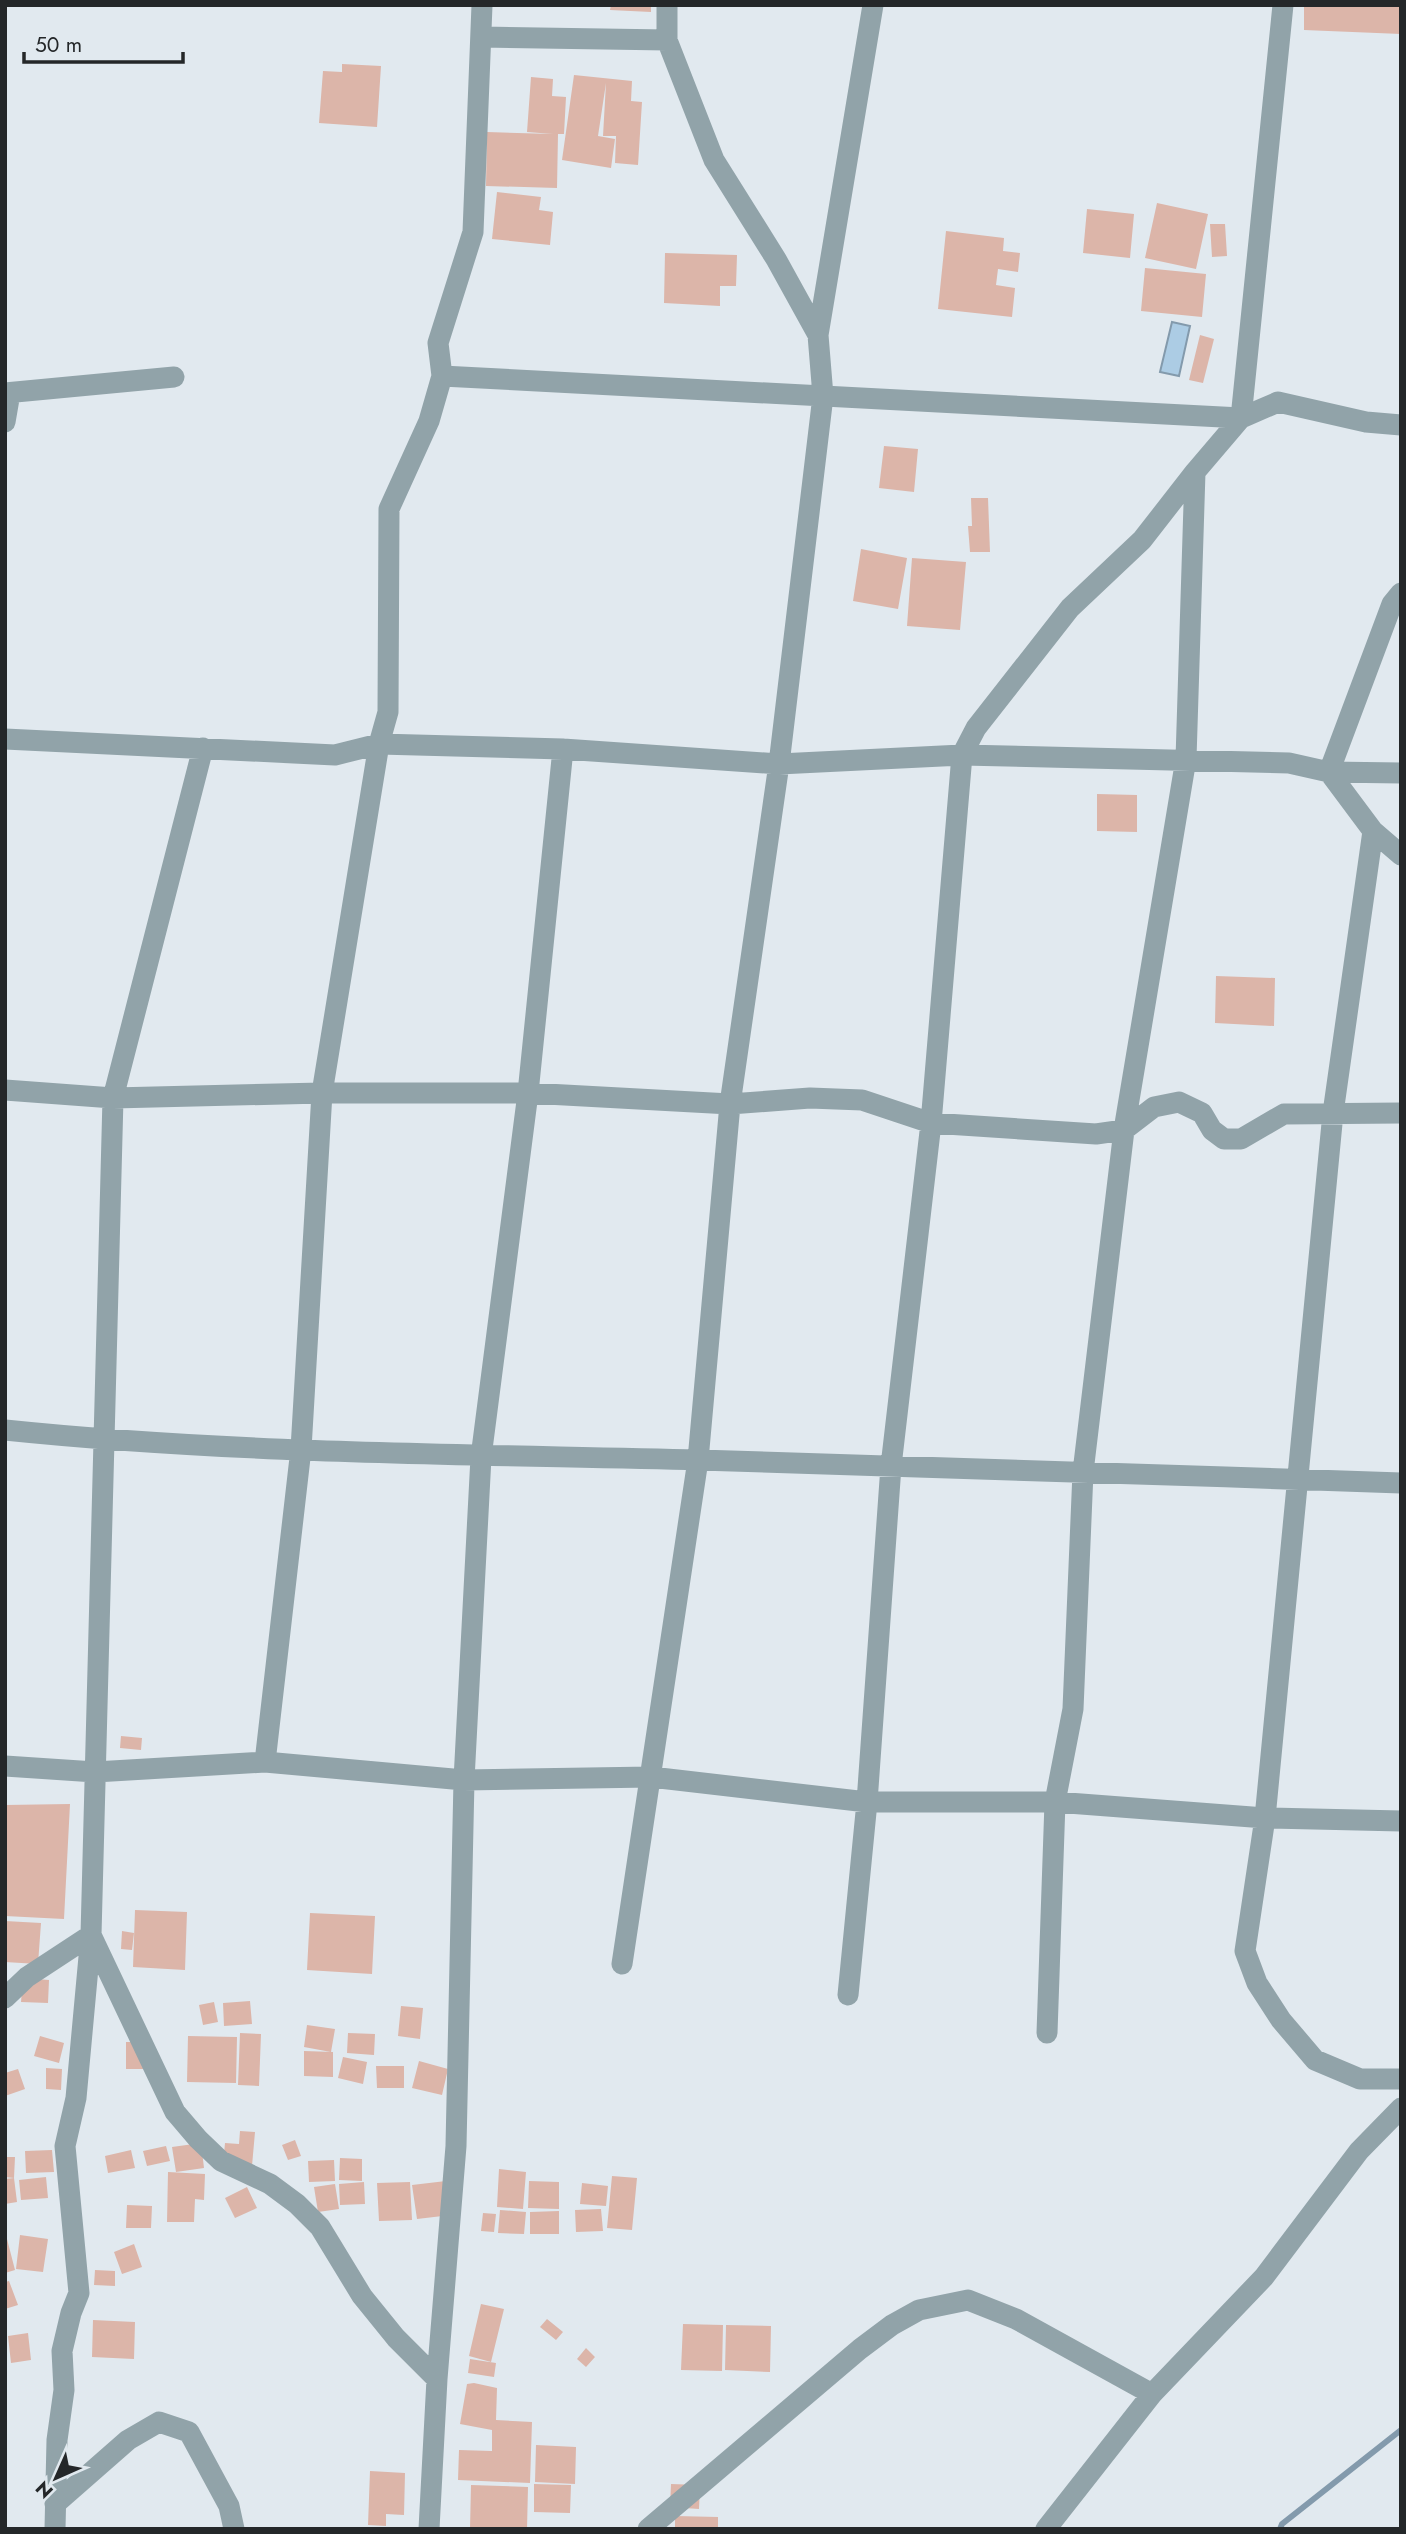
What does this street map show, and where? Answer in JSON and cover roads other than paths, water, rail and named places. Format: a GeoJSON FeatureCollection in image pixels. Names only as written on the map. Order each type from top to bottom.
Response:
{"type":"FeatureCollection","features":[{"type":"Feature","properties":{"kind":"street"},"geometry":{"type":"LineString","coordinates":[[265,1762],[301,1449],[322,1093],[379,744],[388,712],[389,509],[429,421],[442,376],[438,343],[473,232],[482,5]]}},
{"type":"Feature","properties":{"kind":"street"},"geometry":{"type":"LineString","coordinates":[[667,5],[667,40],[714,160],[776,259],[818,335]]}},
{"type":"Feature","properties":{"kind":"street"},"geometry":{"type":"LineString","coordinates":[[622,1964],[698,1460],[730,1104],[779,764],[823,396],[818,335],[873,5]]}},
{"type":"Feature","properties":{"kind":"street"},"geometry":{"type":"LineString","coordinates":[[1241,418],[1283,5]]}},
{"type":"Feature","properties":{"kind":"street"},"geometry":{"type":"LineString","coordinates":[[482,37],[667,40]]}},
{"type":"Feature","properties":{"kind":"street"},"geometry":{"type":"LineString","coordinates":[[442,376],[1241,418]]}},
{"type":"Feature","properties":{"kind":"street"},"geometry":{"type":"LineString","coordinates":[[5,422],[8,393],[174,377]]}},
{"type":"Feature","properties":{"kind":"street"},"geometry":{"type":"LineString","coordinates":[[848,1995],[867,1802],[891,1466],[931,1122],[962,755],[976,728],[1070,608],[1142,540],[1241,418],[1278,402],[1366,422],[1401,425]]}},
{"type":"Feature","properties":{"kind":"street"},"geometry":{"type":"LineString","coordinates":[[1046,2033],[1055,1802],[1073,1709],[1083,1472],[1124,1130],[1186,759],[1195,472]]}},
{"type":"Feature","properties":{"kind":"street"},"geometry":{"type":"LineString","coordinates":[[1329,772],[1392,604],[1401,593]]}},
{"type":"Feature","properties":{"kind":"street"},"geometry":{"type":"LineString","coordinates":[[5,739],[335,755],[379,744],[563,749],[779,764],[962,755],[1186,759],[1289,763],[1329,772],[1401,773]]}},
{"type":"Feature","properties":{"kind":"street"},"geometry":{"type":"LineString","coordinates":[[55,2529],[57,2440],[64,2390],[62,2351],[79,2293],[65,2146],[76,2098],[91,1935],[113,1098],[203,748]]}},
{"type":"Feature","properties":{"kind":"street"},"geometry":{"type":"LineString","coordinates":[[429,2529],[437,2379],[456,2146],[464,1780],[481,1457],[528,1093],[563,749]]}},
{"type":"Feature","properties":{"kind":"street"},"geometry":{"type":"LineString","coordinates":[[1329,772],[1373,831],[1401,855]]}},
{"type":"Feature","properties":{"kind":"street"},"geometry":{"type":"LineString","coordinates":[[1373,831],[1334,1113],[1265,1818],[1245,1951],[1257,1983],[1282,2021],[1315,2060],[1360,2080],[1401,2079]]}},
{"type":"Feature","properties":{"kind":"street"},"geometry":{"type":"LineString","coordinates":[[5,1090],[113,1098],[322,1093],[528,1093],[730,1104],[810,1098],[862,1100],[931,1122],[1096,1134],[1124,1130],[1154,1107],[1178,1102],[1202,1113],[1212,1130],[1224,1139],[1241,1139],[1284,1114],[1401,1113]]}},
{"type":"Feature","properties":{"kind":"street"},"geometry":{"type":"LineString","coordinates":[[5,1430],[104,1440],[481,1457],[698,1460],[1401,1483]]}},
{"type":"Feature","properties":{"kind":"street"},"geometry":{"type":"LineString","coordinates":[[5,1766],[96,1772],[265,1762],[464,1780],[651,1777],[867,1802],[1055,1802],[1265,1818],[1401,1821]]}},
{"type":"Feature","properties":{"kind":"street"},"geometry":{"type":"LineString","coordinates":[[5,1998],[26,1977],[91,1935]]}},
{"type":"Feature","properties":{"kind":"street"},"geometry":{"type":"LineString","coordinates":[[91,1935],[175,2112],[221,2161],[270,2184],[297,2204],[320,2227],[362,2296],[396,2339],[437,2379]]}},
{"type":"Feature","properties":{"kind":"street"},"geometry":{"type":"LineString","coordinates":[[1046,2529],[1152,2394],[1264,2277],[1359,2151],[1401,2108]]}},
{"type":"Feature","properties":{"kind":"street"},"geometry":{"type":"LineString","coordinates":[[648,2529],[860,2349],[892,2325],[919,2310],[968,2300],[1016,2319],[1152,2394]]}},
{"type":"Feature","properties":{"kind":"street"},"geometry":{"type":"LineString","coordinates":[[55,2504],[128,2440],[159,2422],[189,2432],[229,2506],[234,2529]]}},
{"type":"Feature","properties":{"kind":"water"},"geometry":{"type":"Polygon","coordinates":[[[1172,322],[1190,326],[1179,376],[1160,372],[1172,322]]]}},
{"type":"Feature","properties":{"kind":"waterway"},"geometry":{"type":"LineString","coordinates":[[1280,2529],[1282,2524],[1401,2430]]}}]}
